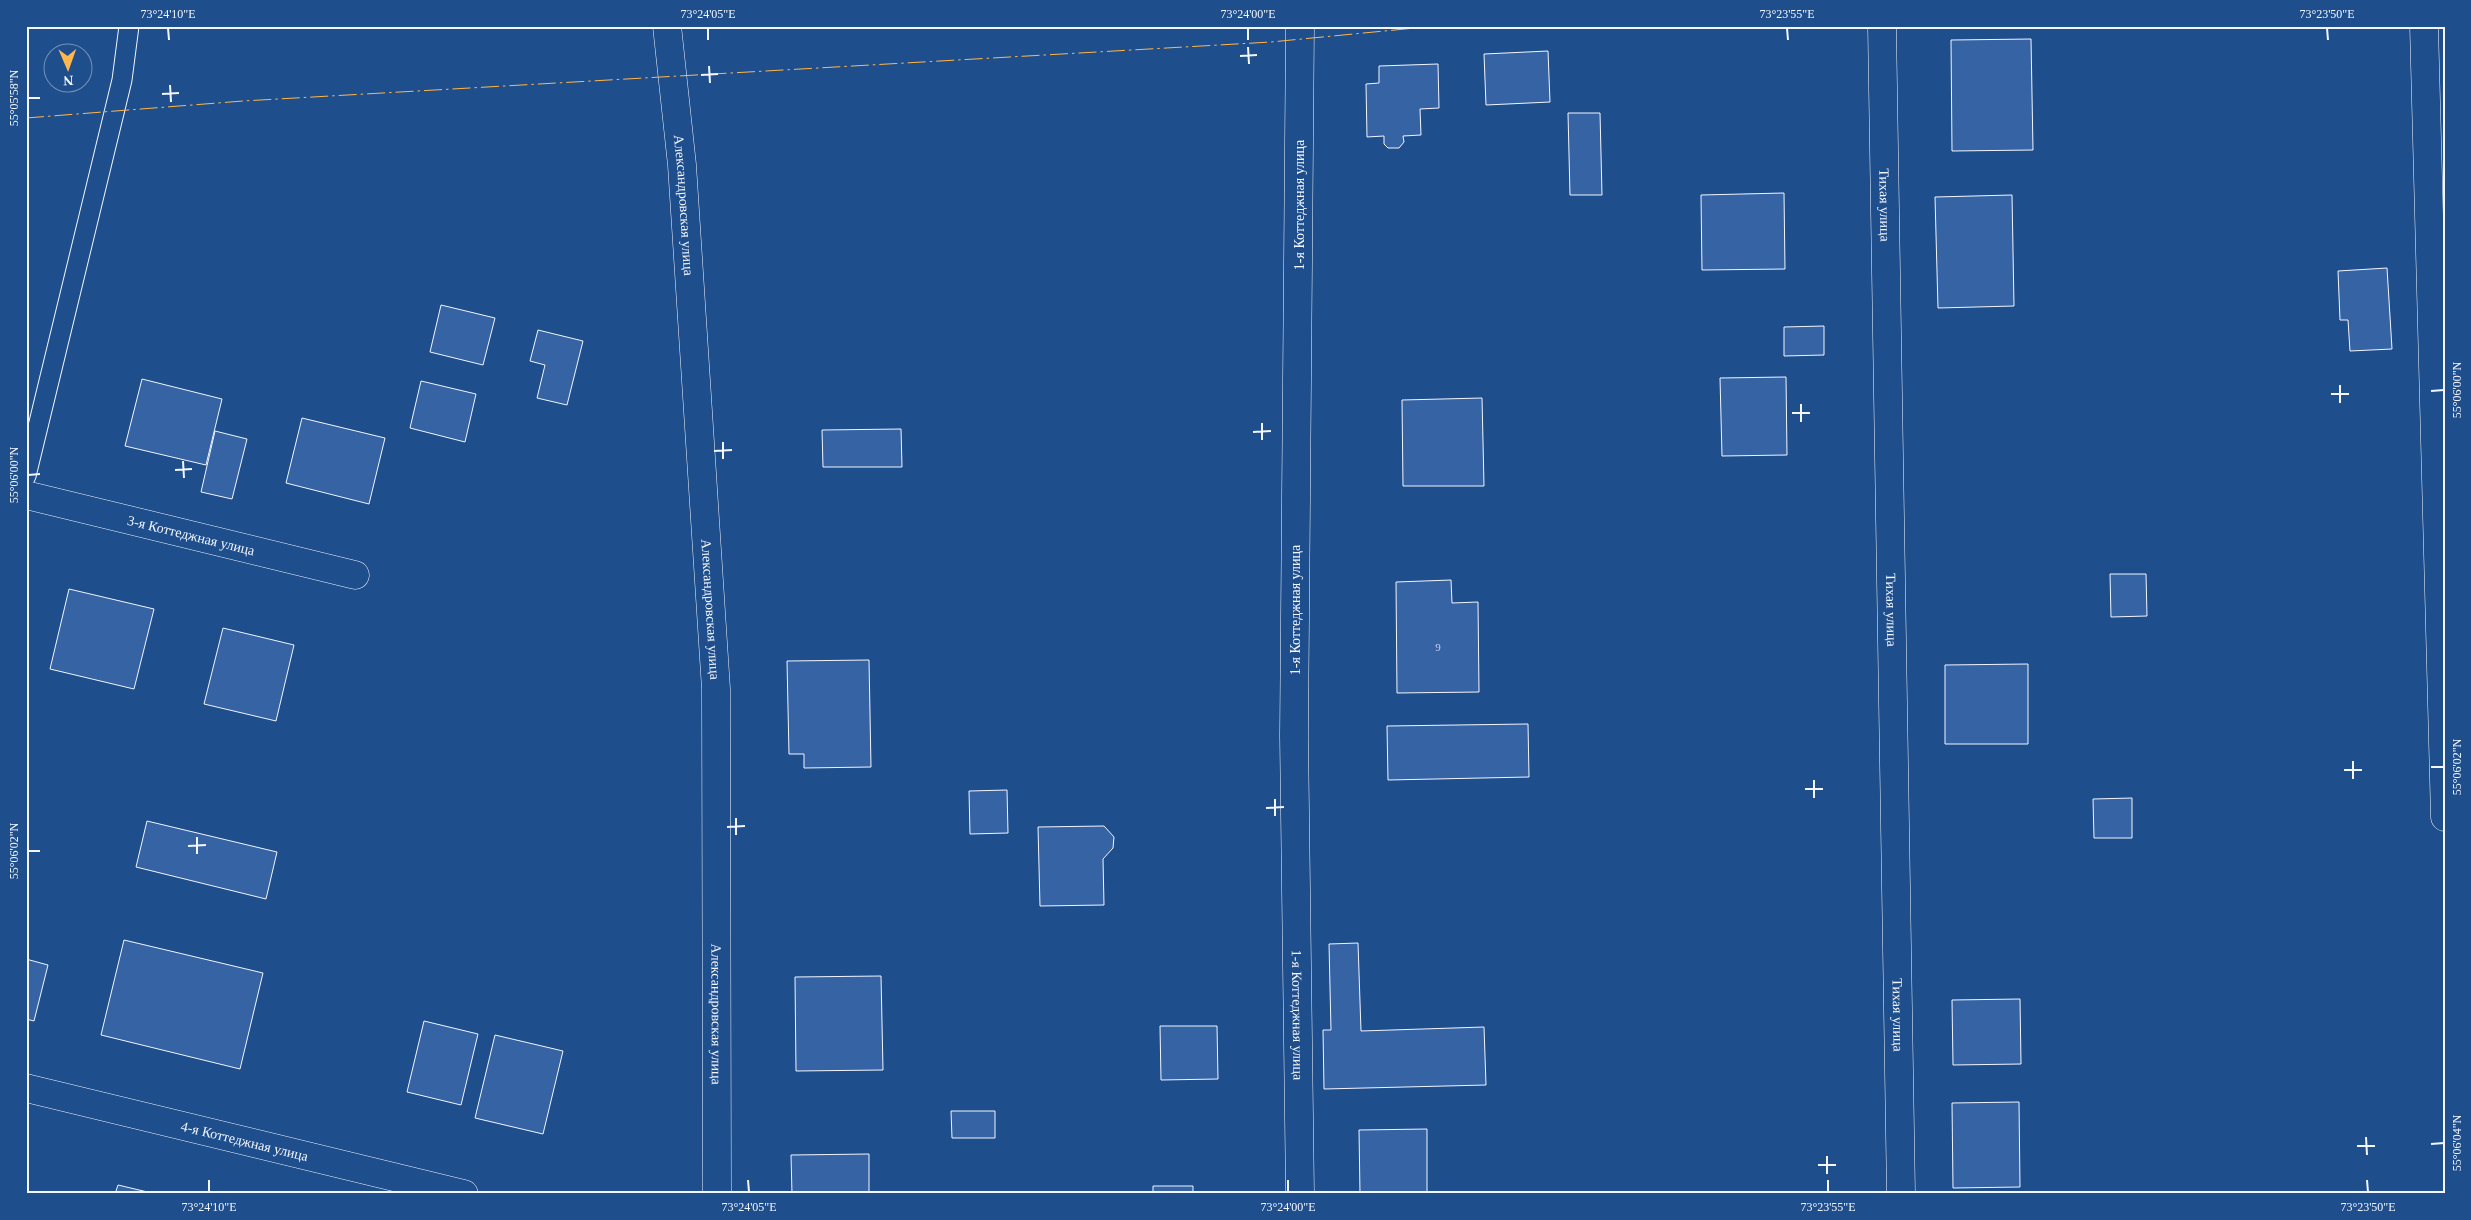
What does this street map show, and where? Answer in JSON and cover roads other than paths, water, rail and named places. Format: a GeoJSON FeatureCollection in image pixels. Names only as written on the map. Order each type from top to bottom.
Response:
{"type":"FeatureCollection","features":[{"type":"Feature","properties":{"kind":"street","name":"Александровская улица"},"geometry":{"type":"LineString","coordinates":[[667,26],[682,165],[716,689],[717,1194]]}},
{"type":"Feature","properties":{"kind":"street","name":"1-я Коттеджная улица"},"geometry":{"type":"LineString","coordinates":[[1300,26],[1294,736],[1300,1194]]}},
{"type":"Feature","properties":{"kind":"street","name":"Тихая улица"},"geometry":{"type":"LineString","coordinates":[[1882,26],[1901,1194]]}},
{"type":"Feature","properties":{"kind":"street"},"geometry":{"type":"LineString","coordinates":[[2424,26],[2445,817]]}},
{"type":"Feature","properties":{"kind":"street","name":"3-я Коттеджная улица"},"geometry":{"type":"LineString","coordinates":[[26,495],[355,575]]}},
{"type":"Feature","properties":{"kind":"street","name":"4-я Коттеджная улица"},"geometry":{"type":"LineString","coordinates":[[26,1088],[464,1194]]}},
{"type":"Feature","properties":{"kind":"lane"},"geometry":{"type":"LineString","coordinates":[[26,476],[122,80],[129,26]]}}]}
